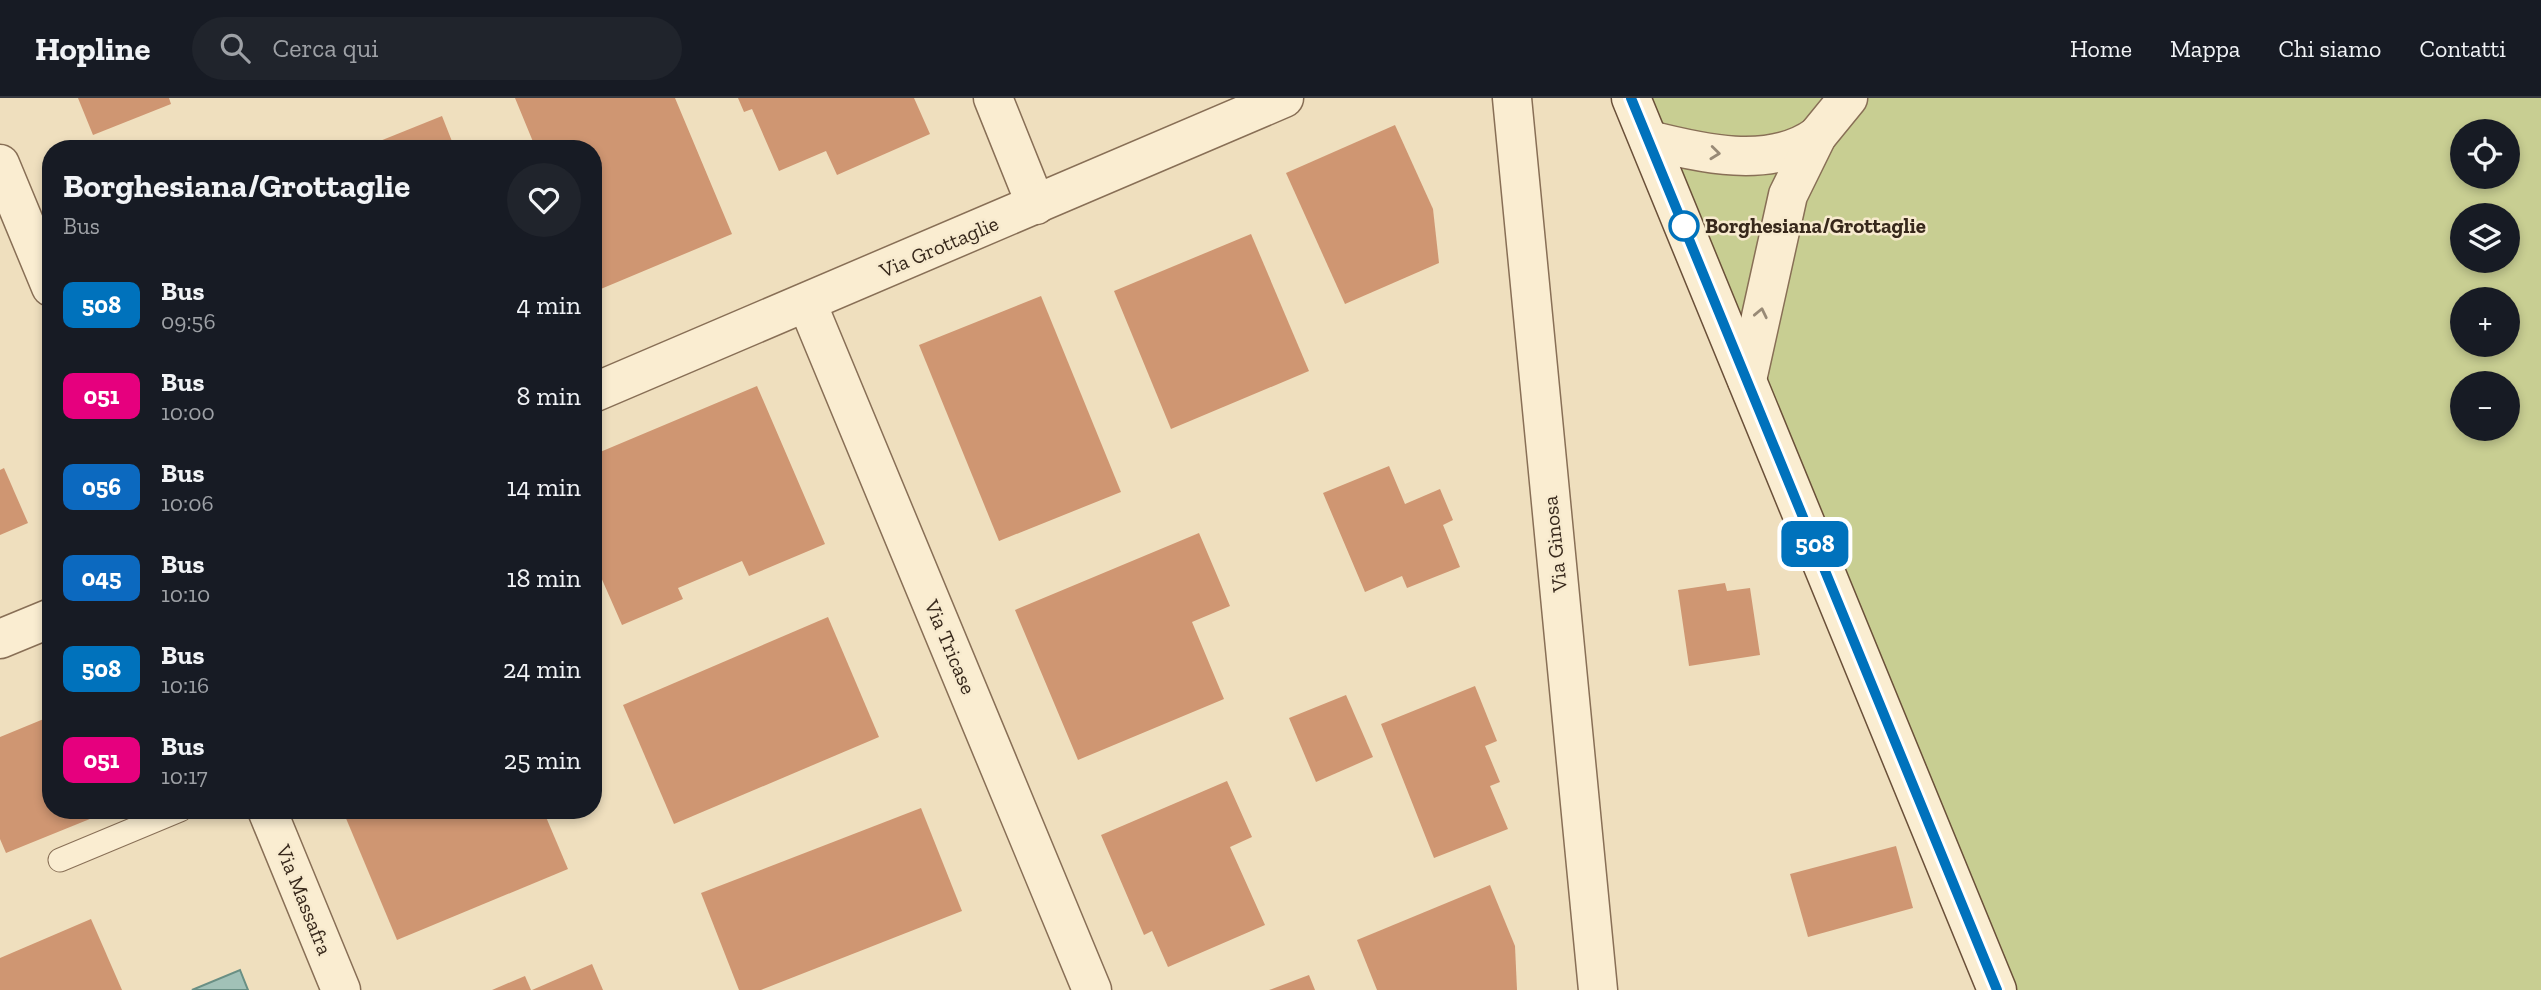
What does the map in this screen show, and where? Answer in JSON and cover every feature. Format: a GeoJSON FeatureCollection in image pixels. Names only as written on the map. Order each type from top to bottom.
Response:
{"type":"FeatureCollection","features":[{"type":"Feature","properties":{"kind":"street"},"geometry":{"type":"LineString","coordinates":[[993,98],[1036,205]]}},
{"type":"Feature","properties":{"kind":"street","name":"Via Grottaglie"},"geometry":{"type":"LineString","coordinates":[[602,389],[1284,98]]}},
{"type":"Feature","properties":{"kind":"street","name":"Via Ginosa"},"geometry":{"type":"LineString","coordinates":[[1512,98],[1598,990]]}},
{"type":"Feature","properties":{"kind":"street"},"geometry":{"type":"LineString","coordinates":[[1631,98],[1997,990]]}},
{"type":"Feature","properties":{"kind":"street"},"geometry":{"type":"LineString","coordinates":[[1747,380],[1785,206],[1795,177],[1817,136],[1848,98]]}},
{"type":"Feature","properties":{"kind":"street"},"geometry":{"type":"LineString","coordinates":[[1648,140],[1693,150],[1759,155],[1792,149],[1817,136]]}},
{"type":"Feature","properties":{"kind":"street"},"geometry":{"type":"LineString","coordinates":[[0,164],[42,264]]}},
{"type":"Feature","properties":{"kind":"street","name":"Via Tricase"},"geometry":{"type":"LineString","coordinates":[[807,303],[1092,990]]}},
{"type":"Feature","properties":{"kind":"street"},"geometry":{"type":"LineString","coordinates":[[0,639],[42,622]]}},
{"type":"Feature","properties":{"kind":"street","name":"Via Massafra"},"geometry":{"type":"LineString","coordinates":[[271,819],[341,990]]}},
{"type":"Feature","properties":{"kind":"lane"},"geometry":{"type":"LineString","coordinates":[[60,860],[158,819]]}},
{"type":"Feature","properties":{"kind":"green space"},"geometry":{"type":"Polygon","coordinates":[[[1631,98],[2541,98],[2541,990],[1997,990],[1631,98]]]}},
{"type":"Feature","properties":{"kind":"water"},"geometry":{"type":"Polygon","coordinates":[[[240,970],[248,990],[192,990],[240,970]]]}},
{"type":"Feature","properties":{"kind":"building"},"geometry":{"type":"Polygon","coordinates":[[[78,98],[169,98],[171,104],[93,135],[78,98]]]}},
{"type":"Feature","properties":{"kind":"building"},"geometry":{"type":"Polygon","coordinates":[[[515,98],[675,98],[732,234],[602,288],[602,140],[532,140],[515,98]]]}},
{"type":"Feature","properties":{"kind":"building"},"geometry":{"type":"Polygon","coordinates":[[[738,98],[914,98],[930,134],[837,175],[826,151],[779,171],[752,109],[744,112],[738,98]]]}},
{"type":"Feature","properties":{"kind":"building"},"geometry":{"type":"Polygon","coordinates":[[[442,116],[451,140],[382,140],[442,116]]]}},
{"type":"Feature","properties":{"kind":"building"},"geometry":{"type":"Polygon","coordinates":[[[1395,125],[1433,209],[1439,263],[1345,304],[1286,173],[1395,125]]]}},
{"type":"Feature","properties":{"kind":"building"},"geometry":{"type":"Polygon","coordinates":[[[1251,234],[1309,371],[1171,429],[1114,291],[1251,234]]]}},
{"type":"Feature","properties":{"kind":"building"},"geometry":{"type":"Polygon","coordinates":[[[1041,296],[1121,492],[999,541],[919,345],[1041,296]]]}},
{"type":"Feature","properties":{"kind":"building"},"geometry":{"type":"Polygon","coordinates":[[[757,386],[825,544],[749,576],[742,561],[678,588],[683,599],[622,625],[602,579],[602,451],[757,386]]]}},
{"type":"Feature","properties":{"kind":"building"},"geometry":{"type":"Polygon","coordinates":[[[1389,466],[1405,504],[1440,489],[1453,520],[1443,525],[1460,567],[1407,588],[1402,576],[1365,592],[1323,493],[1389,466]]]}},
{"type":"Feature","properties":{"kind":"building"},"geometry":{"type":"Polygon","coordinates":[[[4,468],[28,523],[0,535],[0,470],[4,468]]]}},
{"type":"Feature","properties":{"kind":"building"},"geometry":{"type":"Polygon","coordinates":[[[1199,533],[1230,606],[1192,622],[1224,699],[1078,760],[1015,610],[1199,533]]]}},
{"type":"Feature","properties":{"kind":"building"},"geometry":{"type":"Polygon","coordinates":[[[1725,583],[1727,591],[1750,588],[1760,655],[1689,666],[1678,590],[1725,583]]]}},
{"type":"Feature","properties":{"kind":"building"},"geometry":{"type":"Polygon","coordinates":[[[828,617],[879,737],[674,824],[623,705],[828,617]]]}},
{"type":"Feature","properties":{"kind":"building"},"geometry":{"type":"Polygon","coordinates":[[[1475,686],[1497,741],[1485,746],[1500,782],[1490,786],[1508,829],[1434,858],[1381,724],[1475,686]]]}},
{"type":"Feature","properties":{"kind":"building"},"geometry":{"type":"Polygon","coordinates":[[[1346,695],[1373,757],[1316,782],[1289,718],[1346,695]]]}},
{"type":"Feature","properties":{"kind":"building"},"geometry":{"type":"Polygon","coordinates":[[[42,720],[42,819],[90,819],[6,853],[0,839],[0,737],[42,720]]]}},
{"type":"Feature","properties":{"kind":"building"},"geometry":{"type":"Polygon","coordinates":[[[1227,781],[1252,837],[1230,847],[1265,925],[1168,967],[1152,931],[1144,935],[1101,835],[1227,781]]]}},
{"type":"Feature","properties":{"kind":"building"},"geometry":{"type":"Polygon","coordinates":[[[921,808],[962,911],[761,990],[739,990],[701,893],[921,808]]]}},
{"type":"Feature","properties":{"kind":"building"},"geometry":{"type":"Polygon","coordinates":[[[346,819],[547,819],[568,869],[397,940],[346,819]]]}},
{"type":"Feature","properties":{"kind":"building"},"geometry":{"type":"Polygon","coordinates":[[[1896,846],[1913,908],[1808,937],[1790,874],[1896,846]]]}},
{"type":"Feature","properties":{"kind":"building"},"geometry":{"type":"Polygon","coordinates":[[[1490,885],[1515,946],[1517,990],[1377,990],[1357,940],[1490,885]]]}},
{"type":"Feature","properties":{"kind":"building"},"geometry":{"type":"Polygon","coordinates":[[[91,919],[122,990],[0,990],[0,958],[91,919]]]}},
{"type":"Feature","properties":{"kind":"building"},"geometry":{"type":"Polygon","coordinates":[[[592,964],[603,990],[532,990],[592,964]]]}},
{"type":"Feature","properties":{"kind":"building"},"geometry":{"type":"Polygon","coordinates":[[[1309,975],[1315,990],[1269,990],[1309,975]]]}},
{"type":"Feature","properties":{"kind":"building"},"geometry":{"type":"Polygon","coordinates":[[[525,976],[531,990],[492,990],[525,976]]]}},
{"type":"Feature","properties":{"kind":"bus line","name":"508"},"geometry":{"type":"LineString","coordinates":[[1631,98],[1997,990]]}},
{"type":"Feature","properties":{"kind":"place","name":"Borghesiana/Grottaglie"},"geometry":{"type":"Point","coordinates":[1684,226]}}]}
